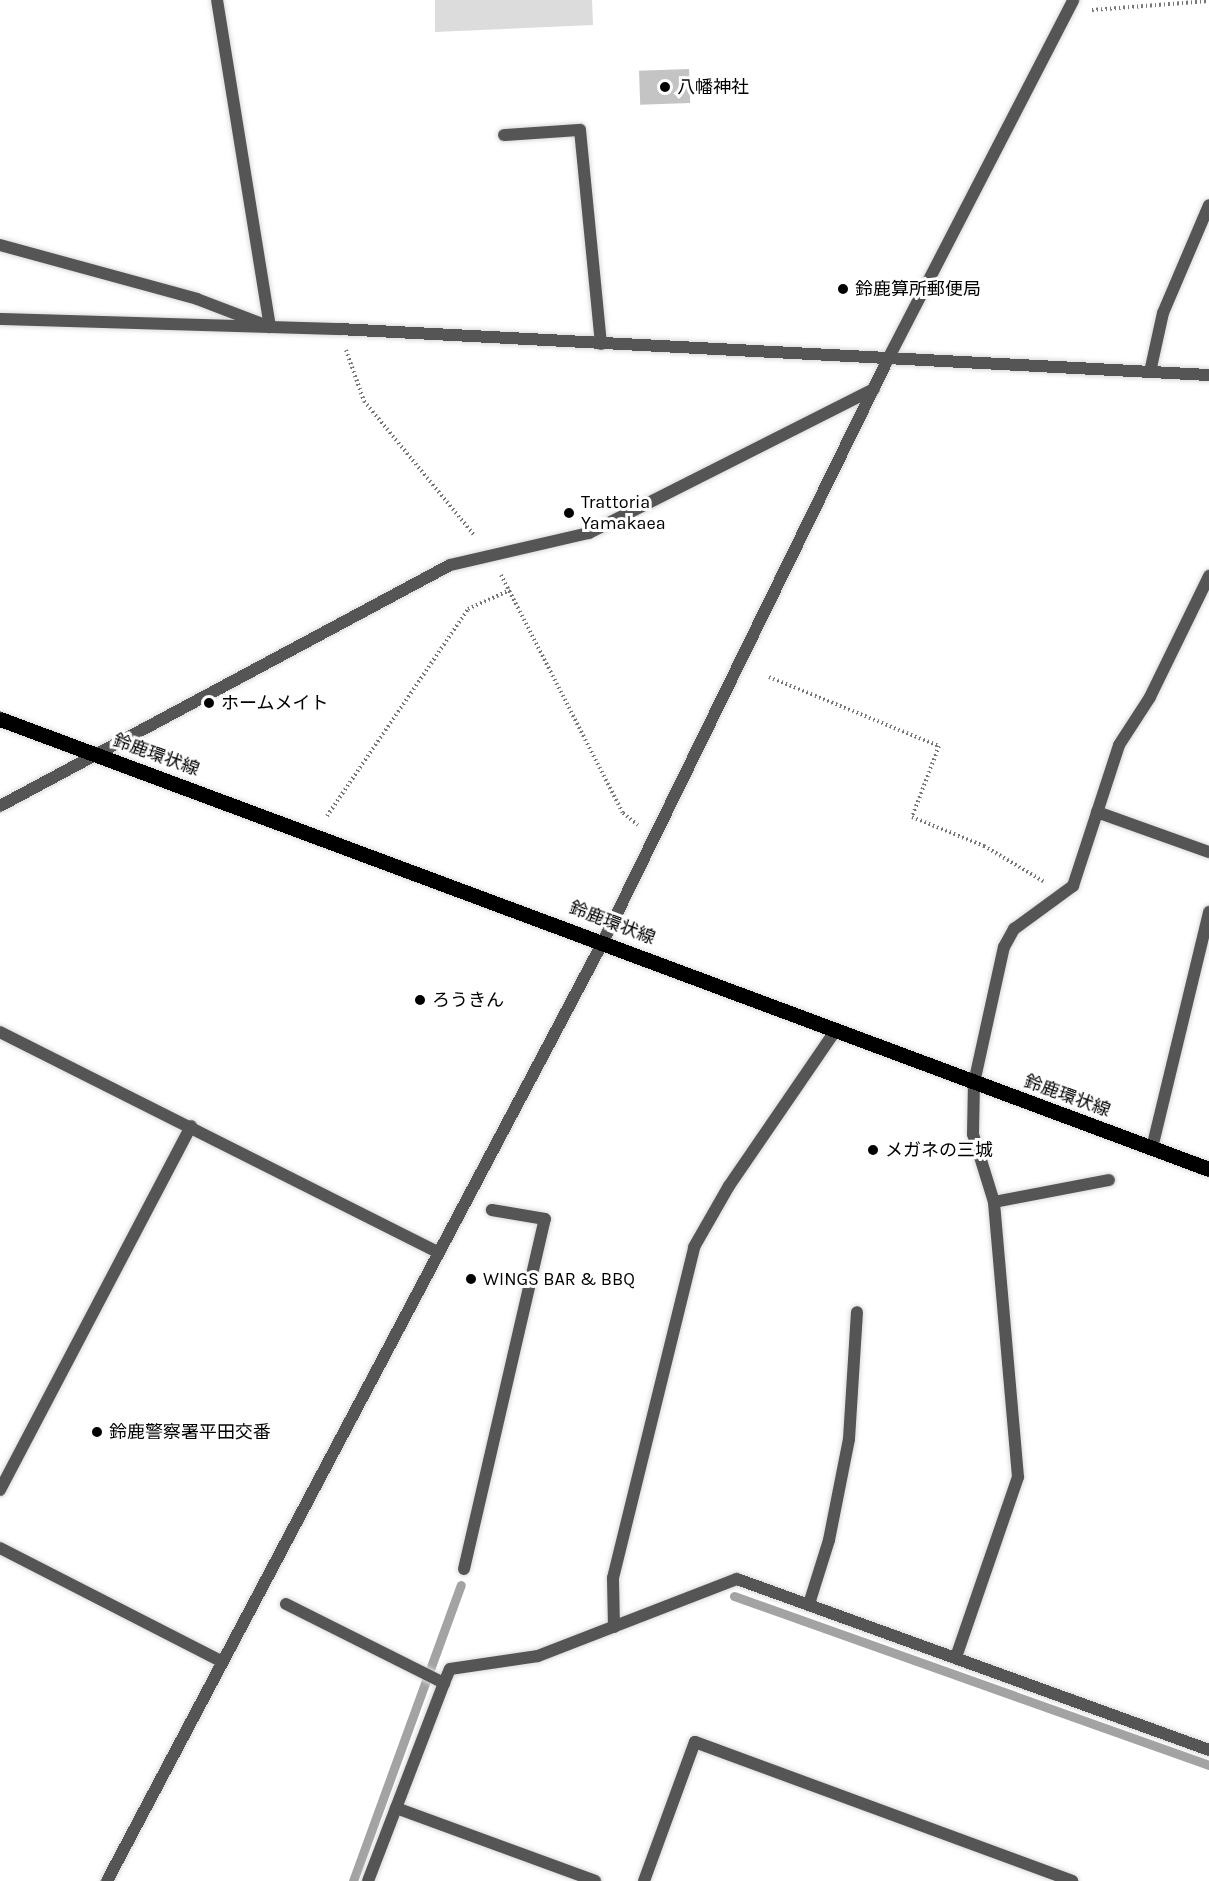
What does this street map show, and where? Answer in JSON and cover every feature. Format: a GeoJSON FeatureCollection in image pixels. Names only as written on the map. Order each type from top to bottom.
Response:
{"type":"FeatureCollection","features":[{"type":"Feature","properties":{"kind":"main road","name":"鈴鹿環状線"},"geometry":{"type":"LineString","coordinates":[[0,719],[604,940],[974,1083],[1209,1169]]}},
{"type":"Feature","properties":{"kind":"street"},"geometry":{"type":"LineString","coordinates":[[217,0],[270,327]]}},
{"type":"Feature","properties":{"kind":"street"},"geometry":{"type":"LineString","coordinates":[[107,1881],[437,1252],[604,940],[887,361],[1070,5]]}},
{"type":"Feature","properties":{"kind":"street"},"geometry":{"type":"LineString","coordinates":[[504,135],[580,130],[601,344]]}},
{"type":"Feature","properties":{"kind":"street"},"geometry":{"type":"LineString","coordinates":[[1150,372],[1163,313],[1209,205]]}},
{"type":"Feature","properties":{"kind":"street"},"geometry":{"type":"LineString","coordinates":[[0,245],[197,299],[270,327]]}},
{"type":"Feature","properties":{"kind":"street"},"geometry":{"type":"LineString","coordinates":[[0,319],[339,329],[887,361],[1209,375]]}},
{"type":"Feature","properties":{"kind":"street"},"geometry":{"type":"LineString","coordinates":[[0,806],[450,566],[609,524],[692,477],[874,389]]}},
{"type":"Feature","properties":{"kind":"street"},"geometry":{"type":"LineString","coordinates":[[956,1657],[1018,1477],[994,1202],[973,1134],[974,1083],[1008,937],[1072,886],[1119,745],[1150,697],[1209,576]]}},
{"type":"Feature","properties":{"kind":"street"},"geometry":{"type":"LineString","coordinates":[[1097,812],[1209,852]]}},
{"type":"Feature","properties":{"kind":"street"},"geometry":{"type":"LineString","coordinates":[[1152,1148],[1209,912]]}},
{"type":"Feature","properties":{"kind":"street"},"geometry":{"type":"LineString","coordinates":[[614,1627],[613,1578],[694,1247],[729,1186],[836,1030]]}},
{"type":"Feature","properties":{"kind":"street"},"geometry":{"type":"LineString","coordinates":[[0,1032],[191,1126],[437,1252]]}},
{"type":"Feature","properties":{"kind":"street"},"geometry":{"type":"LineString","coordinates":[[0,1490],[191,1126]]}},
{"type":"Feature","properties":{"kind":"street"},"geometry":{"type":"LineString","coordinates":[[994,1202],[1108,1180]]}},
{"type":"Feature","properties":{"kind":"street"},"geometry":{"type":"LineString","coordinates":[[464,1569],[545,1219],[492,1210]]}},
{"type":"Feature","properties":{"kind":"street"},"geometry":{"type":"LineString","coordinates":[[808,1604],[829,1540],[849,1439],[857,1312]]}},
{"type":"Feature","properties":{"kind":"street"},"geometry":{"type":"LineString","coordinates":[[0,1548],[223,1662]]}},
{"type":"Feature","properties":{"kind":"street"},"geometry":{"type":"LineString","coordinates":[[368,1881],[440,1680],[450,1669],[538,1656],[737,1579],[1209,1750]]}},
{"type":"Feature","properties":{"kind":"street"},"geometry":{"type":"LineString","coordinates":[[286,1604],[415,1670],[440,1680]]}},
{"type":"Feature","properties":{"kind":"street"},"geometry":{"type":"LineString","coordinates":[[644,1881],[696,1742],[1072,1881]]}},
{"type":"Feature","properties":{"kind":"street"},"geometry":{"type":"LineString","coordinates":[[396,1808],[595,1881]]}},
{"type":"Feature","properties":{"kind":"path"},"geometry":{"type":"LineString","coordinates":[[1070,5],[1209,1]]}},
{"type":"Feature","properties":{"kind":"path"},"geometry":{"type":"LineString","coordinates":[[339,329],[364,401],[490,554],[623,813],[654,837]]}},
{"type":"Feature","properties":{"kind":"path"},"geometry":{"type":"LineString","coordinates":[[315,834],[468,609],[510,590]]}},
{"type":"Feature","properties":{"kind":"path"},"geometry":{"type":"LineString","coordinates":[[769,677],[939,746],[912,817],[1025,867],[1058,896]]}},
{"type":"Feature","properties":{"kind":"shaded area"},"geometry":{"type":"Polygon","coordinates":[[[435,0],[592,0],[593,25],[435,32],[435,0]]]}},
{"type":"Feature","properties":{"kind":"building","name":"八幡神社"},"geometry":{"type":"Polygon","coordinates":[[[689,69],[690,103],[640,105],[639,71],[689,69]]]}},
{"type":"Feature","properties":{"kind":"waterway"},"geometry":{"type":"LineString","coordinates":[[353,1881],[461,1585]]}},
{"type":"Feature","properties":{"kind":"waterway"},"geometry":{"type":"LineString","coordinates":[[734,1596],[1209,1765]]}},
{"type":"Feature","properties":{"kind":"place","name":"八幡神社"},"geometry":{"type":"Point","coordinates":[665,87]}},
{"type":"Feature","properties":{"kind":"place","name":"鈴鹿算所郵便局"},"geometry":{"type":"Point","coordinates":[843,289]}},
{"type":"Feature","properties":{"kind":"place","name":"Trattoria Yamakaea"},"geometry":{"type":"Point","coordinates":[569,513]}},
{"type":"Feature","properties":{"kind":"place","name":"ホームメイト"},"geometry":{"type":"Point","coordinates":[209,703]}},
{"type":"Feature","properties":{"kind":"place","name":"ろうきん"},"geometry":{"type":"Point","coordinates":[420,1000]}},
{"type":"Feature","properties":{"kind":"place","name":"メガネの三城"},"geometry":{"type":"Point","coordinates":[873,1150]}},
{"type":"Feature","properties":{"kind":"place","name":"WINGS BAR & BBQ"},"geometry":{"type":"Point","coordinates":[471,1279]}},
{"type":"Feature","properties":{"kind":"place","name":"鈴鹿警察署平田交番"},"geometry":{"type":"Point","coordinates":[97,1432]}}]}
